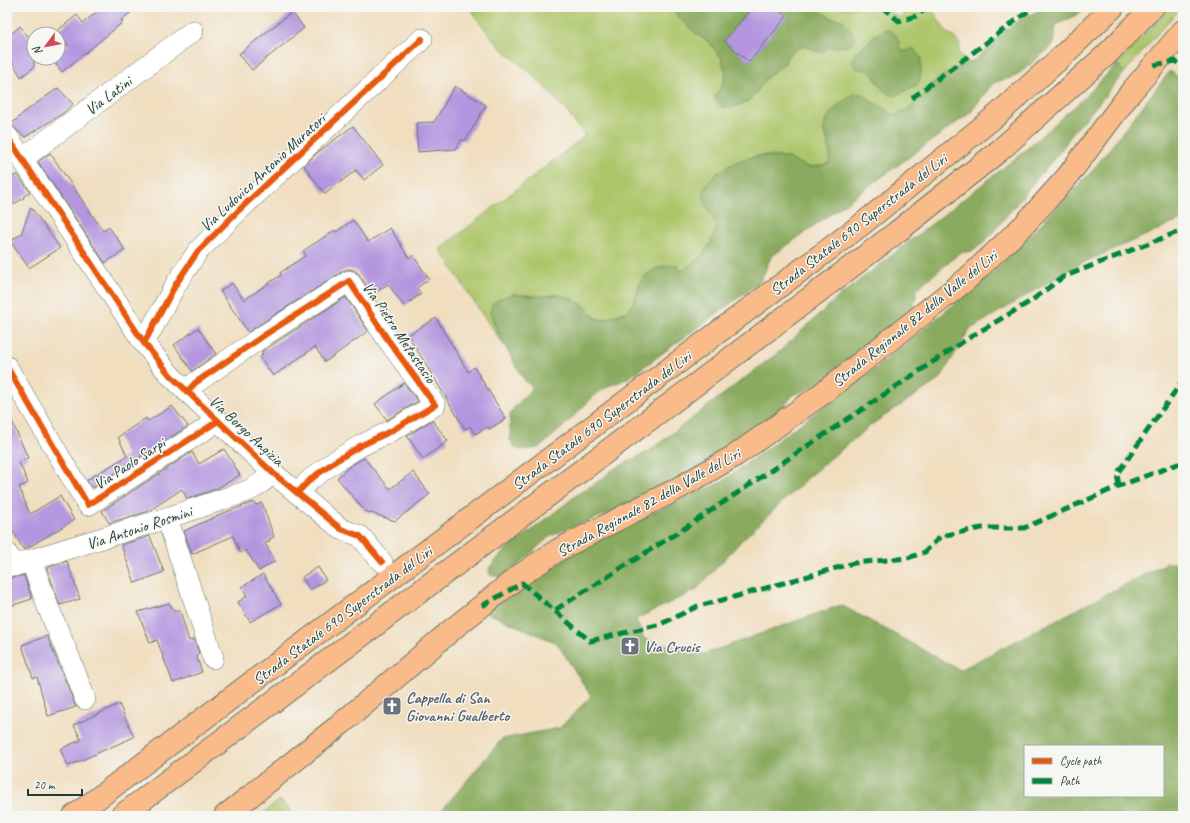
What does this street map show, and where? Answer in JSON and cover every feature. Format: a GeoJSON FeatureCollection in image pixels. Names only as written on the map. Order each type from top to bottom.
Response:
{"type":"FeatureCollection","features":[{"type":"Feature","properties":{"kind":"main road","name":"Strada Statale 690 Superstrada del Liri"},"geometry":{"type":"LineString","coordinates":[[74,816],[860,225],[997,115],[1057,61],[1113,7]]}},
{"type":"Feature","properties":{"kind":"main road","name":"Strada Statale 690 Superstrada del Liri"},"geometry":{"type":"LineString","coordinates":[[121,816],[898,232],[999,151],[1106,55],[1152,7]]}},
{"type":"Feature","properties":{"kind":"main road","name":"Strada Regionale 82 della Valle del Liri"},"geometry":{"type":"LineString","coordinates":[[226,816],[341,724],[454,628],[519,576],[558,550],[677,489],[736,455],[819,396],[967,279],[1024,225],[1067,177],[1131,92],[1183,30]]}},
{"type":"Feature","properties":{"kind":"street","name":"Via Latini"},"geometry":{"type":"LineString","coordinates":[[22,158],[193,31]]}},
{"type":"Feature","properties":{"kind":"street","name":"Via Ludovico Antonio Muratori"},"geometry":{"type":"LineString","coordinates":[[144,343],[176,284],[198,252],[239,210],[422,39]]}},
{"type":"Feature","properties":{"kind":"street","name":"Via Borgo Angizia"},"geometry":{"type":"LineString","coordinates":[[7,136],[144,343],[170,375],[273,473],[341,529],[360,536],[382,562]]}},
{"type":"Feature","properties":{"kind":"street","name":"Via Pietro Metastasio"},"geometry":{"type":"LineString","coordinates":[[187,392],[195,383],[266,334],[349,281],[386,337],[435,405],[334,462],[311,479],[297,493]]}},
{"type":"Feature","properties":{"kind":"street","name":"Via Paolo Sarpi"},"geometry":{"type":"LineString","coordinates":[[7,367],[88,506],[218,421]]}},
{"type":"Feature","properties":{"kind":"street","name":"Via Antonio Rosmini"},"geometry":{"type":"LineString","coordinates":[[7,554],[14,566],[248,491],[273,473]]}},
{"type":"Feature","properties":{"kind":"street"},"geometry":{"type":"LineString","coordinates":[[167,518],[214,658]]}},
{"type":"Feature","properties":{"kind":"street"},"geometry":{"type":"LineString","coordinates":[[31,560],[85,699]]}},
{"type":"Feature","properties":{"kind":"green space"},"geometry":{"type":"Polygon","coordinates":[[[470,7],[672,7],[679,18],[698,35],[708,41],[721,57],[726,72],[722,86],[715,96],[722,107],[730,108],[749,100],[757,92],[766,78],[785,63],[787,56],[797,48],[804,46],[820,52],[828,47],[848,46],[853,41],[854,37],[842,20],[834,19],[811,7],[883,7],[900,18],[908,7],[931,7],[946,32],[953,36],[960,45],[958,52],[968,64],[955,69],[934,82],[922,98],[907,110],[894,115],[874,103],[863,94],[823,131],[829,147],[829,163],[812,167],[804,166],[788,158],[760,155],[745,159],[727,167],[704,199],[717,226],[712,240],[704,253],[688,268],[666,276],[641,281],[633,304],[628,311],[602,320],[590,313],[585,306],[556,294],[547,297],[514,294],[496,329],[509,352],[480,311],[440,249],[585,136],[566,110],[530,72],[501,48],[479,22],[470,7]],[[875,35],[854,54],[864,68],[871,72],[878,83],[906,52],[900,49],[898,39],[875,35]]]}},
{"type":"Feature","properties":{"kind":"green space"},"geometry":{"type":"Polygon","coordinates":[[[672,7],[752,7],[724,41],[749,62],[786,16],[775,7],[811,7],[834,19],[842,20],[852,32],[854,41],[848,46],[828,47],[823,52],[805,46],[797,48],[787,56],[785,63],[774,70],[766,78],[757,92],[749,100],[730,108],[722,107],[716,100],[715,96],[722,86],[726,73],[721,57],[708,41],[698,35],[679,18],[672,7]]]}},
{"type":"Feature","properties":{"kind":"green space"},"geometry":{"type":"Polygon","coordinates":[[[1042,7],[1086,7],[1078,14],[1056,25],[1053,45],[1016,76],[993,83],[970,113],[771,257],[760,282],[631,376],[610,385],[596,394],[544,444],[538,448],[523,450],[515,448],[510,440],[510,415],[514,408],[533,387],[526,382],[521,375],[496,329],[490,312],[492,304],[499,299],[514,294],[532,296],[559,295],[584,305],[597,319],[600,320],[629,310],[633,304],[641,282],[647,274],[661,267],[672,265],[677,265],[681,271],[694,263],[704,253],[712,241],[717,226],[705,202],[704,189],[707,183],[722,170],[748,158],[768,156],[785,157],[808,167],[829,163],[830,150],[824,132],[825,124],[834,109],[844,101],[853,95],[863,94],[874,103],[894,115],[907,110],[922,98],[934,82],[955,69],[975,60],[1005,30],[1042,7]]]}},
{"type":"Feature","properties":{"kind":"green space"},"geometry":{"type":"Polygon","coordinates":[[[1171,7],[1182,7],[1124,73],[1117,64],[1171,7]]]}},
{"type":"Feature","properties":{"kind":"green space"},"geometry":{"type":"Polygon","coordinates":[[[886,29],[892,32],[899,40],[901,51],[913,48],[921,58],[921,74],[919,81],[916,85],[895,96],[888,94],[883,90],[869,71],[857,69],[852,62],[854,54],[867,44],[875,35],[886,29]]]}},
{"type":"Feature","properties":{"kind":"green space"},"geometry":{"type":"Polygon","coordinates":[[[1117,64],[1124,73],[1074,131],[1065,145],[984,243],[971,251],[959,253],[949,263],[926,280],[916,290],[916,298],[913,307],[819,384],[793,395],[778,414],[668,487],[618,510],[566,529],[549,537],[510,573],[499,577],[490,575],[490,567],[508,547],[522,538],[578,494],[602,479],[612,470],[649,451],[779,352],[836,299],[1021,154],[1085,97],[1117,64]]]}},
{"type":"Feature","properties":{"kind":"green space"},"geometry":{"type":"Polygon","coordinates":[[[1170,71],[1183,81],[1183,219],[1082,263],[969,330],[940,379],[871,425],[813,473],[742,540],[696,590],[636,619],[644,639],[704,654],[841,605],[960,670],[1167,563],[1183,563],[1183,816],[437,816],[502,739],[560,728],[591,696],[557,643],[485,612],[551,566],[636,521],[723,481],[877,367],[995,271],[1093,170],[1170,71]]]}},
{"type":"Feature","properties":{"kind":"green space"},"geometry":{"type":"Polygon","coordinates":[[[280,800],[296,816],[260,816],[280,800]]]}},
{"type":"Feature","properties":{"kind":"building"},"geometry":{"type":"Polygon","coordinates":[[[103,7],[138,7],[121,20],[123,22],[62,72],[57,66],[66,66],[66,47],[68,45],[66,42],[66,26],[63,26],[77,15],[83,23],[103,7]]]}},
{"type":"Feature","properties":{"kind":"building"},"geometry":{"type":"Polygon","coordinates":[[[752,7],[775,7],[787,16],[749,62],[724,41],[752,7]]]}},
{"type":"Feature","properties":{"kind":"building"},"geometry":{"type":"Polygon","coordinates":[[[292,12],[304,28],[252,70],[239,54],[292,12]]]}},
{"type":"Feature","properties":{"kind":"building"},"geometry":{"type":"Polygon","coordinates":[[[20,26],[26,34],[26,66],[34,67],[21,77],[12,61],[7,62],[7,38],[20,26]]]}},
{"type":"Feature","properties":{"kind":"building"},"geometry":{"type":"Polygon","coordinates":[[[455,86],[486,105],[465,141],[462,139],[456,149],[418,152],[416,123],[434,122],[455,86]]]}},
{"type":"Feature","properties":{"kind":"building"},"geometry":{"type":"Polygon","coordinates":[[[58,88],[73,104],[62,114],[25,137],[11,125],[23,113],[58,88]]]}},
{"type":"Feature","properties":{"kind":"building"},"geometry":{"type":"Polygon","coordinates":[[[353,126],[383,165],[364,180],[356,170],[325,194],[304,166],[317,153],[353,126]]]}},
{"type":"Feature","properties":{"kind":"building"},"geometry":{"type":"Polygon","coordinates":[[[50,153],[103,231],[109,227],[125,250],[105,263],[38,162],[50,153]]]}},
{"type":"Feature","properties":{"kind":"building"},"geometry":{"type":"Polygon","coordinates":[[[17,174],[30,192],[23,197],[24,198],[7,208],[7,181],[17,174]]]}},
{"type":"Feature","properties":{"kind":"building"},"geometry":{"type":"Polygon","coordinates":[[[31,207],[60,248],[29,268],[10,241],[21,234],[31,207]]]}},
{"type":"Feature","properties":{"kind":"building"},"geometry":{"type":"Polygon","coordinates":[[[353,220],[368,242],[390,228],[409,258],[413,255],[429,279],[417,288],[421,294],[404,306],[388,284],[372,295],[359,274],[354,270],[348,269],[248,332],[220,291],[232,283],[244,300],[281,275],[280,273],[306,255],[303,251],[335,230],[336,232],[353,220]]]}},
{"type":"Feature","properties":{"kind":"building"},"geometry":{"type":"Polygon","coordinates":[[[346,297],[368,331],[325,362],[315,347],[273,376],[260,357],[263,354],[261,352],[346,297]]]}},
{"type":"Feature","properties":{"kind":"building"},"geometry":{"type":"Polygon","coordinates":[[[436,318],[468,372],[474,367],[506,419],[489,429],[488,427],[475,434],[470,426],[465,429],[408,335],[436,318]]]}},
{"type":"Feature","properties":{"kind":"building"},"geometry":{"type":"Polygon","coordinates":[[[198,328],[216,354],[192,371],[174,345],[198,328]]]}},
{"type":"Feature","properties":{"kind":"building"},"geometry":{"type":"Polygon","coordinates":[[[404,383],[418,401],[387,420],[375,404],[404,383]]]}},
{"type":"Feature","properties":{"kind":"building"},"geometry":{"type":"Polygon","coordinates":[[[172,406],[188,426],[92,488],[87,480],[127,456],[118,437],[146,418],[148,421],[172,406]]]}},
{"type":"Feature","properties":{"kind":"building"},"geometry":{"type":"Polygon","coordinates":[[[7,410],[28,458],[19,462],[28,483],[19,487],[30,514],[60,496],[74,520],[24,550],[7,522],[7,410]]]}},
{"type":"Feature","properties":{"kind":"building"},"geometry":{"type":"Polygon","coordinates":[[[432,420],[448,441],[423,459],[407,436],[432,420]]]}},
{"type":"Feature","properties":{"kind":"building"},"geometry":{"type":"Polygon","coordinates":[[[224,449],[240,475],[216,489],[187,499],[182,489],[149,511],[109,523],[102,511],[192,452],[199,464],[224,449]]]}},
{"type":"Feature","properties":{"kind":"building"},"geometry":{"type":"Polygon","coordinates":[[[364,458],[390,489],[413,472],[430,494],[395,521],[365,511],[337,478],[350,466],[364,458]]]}},
{"type":"Feature","properties":{"kind":"building"},"geometry":{"type":"Polygon","coordinates":[[[254,502],[256,505],[262,503],[274,537],[265,543],[275,561],[259,571],[246,550],[240,553],[233,536],[192,554],[184,531],[221,514],[254,502]]]}},
{"type":"Feature","properties":{"kind":"building"},"geometry":{"type":"Polygon","coordinates":[[[150,536],[164,572],[135,583],[121,545],[150,536]]]}},
{"type":"Feature","properties":{"kind":"building"},"geometry":{"type":"Polygon","coordinates":[[[67,561],[80,599],[60,605],[47,568],[67,561]]]}},
{"type":"Feature","properties":{"kind":"building"},"geometry":{"type":"Polygon","coordinates":[[[318,567],[326,580],[310,590],[302,577],[318,567]]]}},
{"type":"Feature","properties":{"kind":"building"},"geometry":{"type":"Polygon","coordinates":[[[263,574],[281,604],[250,622],[238,602],[247,596],[242,587],[263,574]]]}},
{"type":"Feature","properties":{"kind":"building"},"geometry":{"type":"Polygon","coordinates":[[[24,575],[32,599],[7,607],[7,579],[24,575]]]}},
{"type":"Feature","properties":{"kind":"building"},"geometry":{"type":"Polygon","coordinates":[[[169,603],[174,611],[180,611],[189,641],[194,639],[199,653],[196,655],[202,672],[173,683],[157,640],[150,643],[138,612],[169,603]]]}},
{"type":"Feature","properties":{"kind":"building"},"geometry":{"type":"Polygon","coordinates":[[[47,636],[76,707],[48,716],[37,677],[33,678],[22,645],[47,636]]]}},
{"type":"Feature","properties":{"kind":"building"},"geometry":{"type":"Polygon","coordinates":[[[119,704],[134,737],[68,766],[60,749],[81,740],[74,725],[119,704]]]}},
{"type":"Feature","properties":{"kind":"marked path"},"geometry":{"type":"LineString","coordinates":[[882,7],[899,21],[916,16],[929,7]]}},
{"type":"Feature","properties":{"kind":"marked path"},"geometry":{"type":"LineString","coordinates":[[912,98],[1034,7]]}},
{"type":"Feature","properties":{"kind":"marked path"},"geometry":{"type":"LineString","coordinates":[[1154,65],[1175,61],[1183,67]]}},
{"type":"Feature","properties":{"kind":"marked path"},"geometry":{"type":"LineString","coordinates":[[555,610],[688,526],[967,339],[1031,301],[1063,277],[1183,230]]}},
{"type":"Feature","properties":{"kind":"marked path"},"geometry":{"type":"LineString","coordinates":[[1119,486],[1117,474],[1183,380]]}},
{"type":"Feature","properties":{"kind":"marked path"},"geometry":{"type":"LineString","coordinates":[[482,606],[522,583],[590,641],[661,624],[698,606],[854,563],[908,558],[925,552],[941,536],[982,528],[1024,528],[1119,486],[1178,464],[1183,465]]}},
{"type":"Feature","properties":{"kind":"cycle path"},"geometry":{"type":"LineString","coordinates":[[144,343],[176,284],[198,251],[239,210],[422,39]]}},
{"type":"Feature","properties":{"kind":"cycle path"},"geometry":{"type":"LineString","coordinates":[[7,136],[144,343],[170,375],[273,473],[341,529],[360,536],[382,562]]}},
{"type":"Feature","properties":{"kind":"cycle path"},"geometry":{"type":"LineString","coordinates":[[187,392],[195,383],[266,334],[349,281],[386,337],[435,405],[334,462],[311,479],[297,493]]}},
{"type":"Feature","properties":{"kind":"cycle path"},"geometry":{"type":"LineString","coordinates":[[7,367],[88,505],[218,421]]}},
{"type":"Feature","properties":{"kind":"place","name":"Via Crucis"},"geometry":{"type":"Point","coordinates":[630,646]}},
{"type":"Feature","properties":{"kind":"place","name":"Cappella di San Giovanni Gualberto"},"geometry":{"type":"Point","coordinates":[392,706]}}]}
